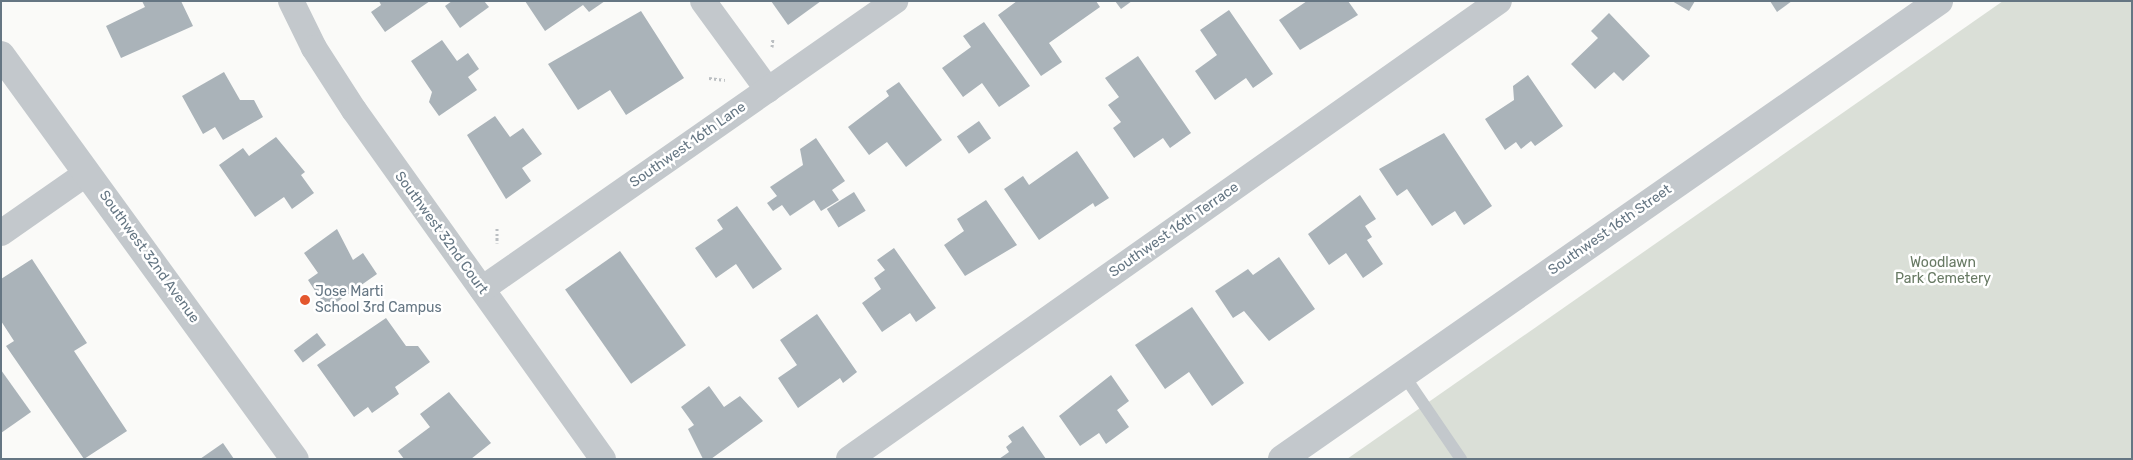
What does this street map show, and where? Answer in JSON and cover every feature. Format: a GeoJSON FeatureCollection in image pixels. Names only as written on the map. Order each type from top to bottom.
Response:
{"type":"FeatureCollection","features":[{"type":"Feature","properties":{"kind":"street","name":"Southwest 32nd Court"},"geometry":{"type":"LineString","coordinates":[[291,1],[323,63],[603,459]]}},
{"type":"Feature","properties":{"kind":"street"},"geometry":{"type":"LineString","coordinates":[[703,1],[768,90]]}},
{"type":"Feature","properties":{"kind":"street","name":"Southwest 16th Lane"},"geometry":{"type":"LineString","coordinates":[[482,289],[895,1]]}},
{"type":"Feature","properties":{"kind":"street","name":"Southwest 16th Terrace"},"geometry":{"type":"LineString","coordinates":[[849,459],[1499,1]]}},
{"type":"Feature","properties":{"kind":"street","name":"Southwest 16th Street"},"geometry":{"type":"LineString","coordinates":[[1282,459],[1939,1]]}},
{"type":"Feature","properties":{"kind":"street","name":"Southwest 32nd Avenue"},"geometry":{"type":"LineString","coordinates":[[1,55],[296,459]]}},
{"type":"Feature","properties":{"kind":"street"},"geometry":{"type":"LineString","coordinates":[[1,233],[88,172]]}},
{"type":"Feature","properties":{"kind":"lane"},"geometry":{"type":"LineString","coordinates":[[1403,374],[1462,459]]}},
{"type":"Feature","properties":{"kind":"path"},"geometry":{"type":"LineString","coordinates":[[709,78],[725,80]]}},
{"type":"Feature","properties":{"kind":"path"},"geometry":{"type":"LineString","coordinates":[[497,228],[497,246]]}},
{"type":"Feature","properties":{"kind":"green space","name":"Woodlawn Park Cemetery"},"geometry":{"type":"Polygon","coordinates":[[[2003,1],[2132,1],[2132,459],[1347,459],[2003,1]]]}},
{"type":"Feature","properties":{"kind":"building"},"geometry":{"type":"Polygon","coordinates":[[[142,1],[181,1],[193,26],[121,58],[106,26],[145,7],[142,1]]]}},
{"type":"Feature","properties":{"kind":"building"},"geometry":{"type":"Polygon","coordinates":[[[379,1],[430,1],[385,32],[371,12],[381,5],[379,1]]]}},
{"type":"Feature","properties":{"kind":"building"},"geometry":{"type":"Polygon","coordinates":[[[452,1],[484,1],[489,7],[460,28],[445,6],[452,1]]]}},
{"type":"Feature","properties":{"kind":"building"},"geometry":{"type":"Polygon","coordinates":[[[525,1],[605,1],[589,12],[583,5],[545,31],[525,1]]]}},
{"type":"Feature","properties":{"kind":"building"},"geometry":{"type":"Polygon","coordinates":[[[771,1],[821,1],[788,25],[771,1]]]}},
{"type":"Feature","properties":{"kind":"building"},"geometry":{"type":"Polygon","coordinates":[[[1017,1],[1096,1],[1100,7],[1049,43],[1062,62],[1041,76],[998,15],[1017,1]]]}},
{"type":"Feature","properties":{"kind":"building"},"geometry":{"type":"Polygon","coordinates":[[[1115,1],[1132,1],[1121,9],[1115,1]]]}},
{"type":"Feature","properties":{"kind":"building"},"geometry":{"type":"Polygon","coordinates":[[[1307,1],[1348,1],[1358,15],[1300,50],[1279,20],[1307,1]]]}},
{"type":"Feature","properties":{"kind":"building"},"geometry":{"type":"Polygon","coordinates":[[[1672,1],[1695,1],[1689,11],[1672,1]]]}},
{"type":"Feature","properties":{"kind":"building"},"geometry":{"type":"Polygon","coordinates":[[[1770,1],[1792,1],[1777,12],[1770,1]]]}},
{"type":"Feature","properties":{"kind":"building"},"geometry":{"type":"Polygon","coordinates":[[[1229,10],[1273,74],[1253,88],[1246,78],[1215,100],[1195,71],[1217,55],[1200,30],[1229,10]]]}},
{"type":"Feature","properties":{"kind":"building"},"geometry":{"type":"Polygon","coordinates":[[[641,11],[684,78],[626,115],[610,90],[578,110],[548,64],[641,11]]]}},
{"type":"Feature","properties":{"kind":"building"},"geometry":{"type":"Polygon","coordinates":[[[1609,13],[1650,56],[1623,81],[1614,72],[1595,89],[1571,64],[1598,38],[1591,31],[1609,13]]]}},
{"type":"Feature","properties":{"kind":"building"},"geometry":{"type":"Polygon","coordinates":[[[984,22],[1030,86],[999,107],[982,83],[963,97],[942,68],[971,47],[963,36],[984,22]]]}},
{"type":"Feature","properties":{"kind":"building"},"geometry":{"type":"Polygon","coordinates":[[[442,40],[457,61],[468,53],[479,69],[468,77],[477,90],[439,116],[429,102],[432,92],[411,61],[442,40]]]}},
{"type":"Feature","properties":{"kind":"building"},"geometry":{"type":"Polygon","coordinates":[[[1138,56],[1191,133],[1170,148],[1163,138],[1134,158],[1113,128],[1121,122],[1108,105],[1119,97],[1105,78],[1138,56]]]}},
{"type":"Feature","properties":{"kind":"building"},"geometry":{"type":"Polygon","coordinates":[[[224,72],[240,100],[254,100],[263,117],[223,140],[215,127],[203,134],[182,96],[224,72]]]}},
{"type":"Feature","properties":{"kind":"building"},"geometry":{"type":"Polygon","coordinates":[[[1528,75],[1563,126],[1535,146],[1531,141],[1521,149],[1516,142],[1505,150],[1485,119],[1514,100],[1513,86],[1528,75]]]}},
{"type":"Feature","properties":{"kind":"building"},"geometry":{"type":"Polygon","coordinates":[[[899,82],[942,140],[906,167],[887,142],[869,155],[848,127],[889,96],[886,91],[899,82]]]}},
{"type":"Feature","properties":{"kind":"building"},"geometry":{"type":"Polygon","coordinates":[[[495,116],[510,137],[523,128],[542,154],[522,168],[531,181],[506,199],[467,135],[495,116]]]}},
{"type":"Feature","properties":{"kind":"building"},"geometry":{"type":"Polygon","coordinates":[[[979,121],[991,138],[969,154],[957,136],[979,121]]]}},
{"type":"Feature","properties":{"kind":"building"},"geometry":{"type":"Polygon","coordinates":[[[1444,133],[1492,206],[1464,225],[1455,211],[1432,226],[1407,189],[1397,196],[1379,169],[1444,133]]]}},
{"type":"Feature","properties":{"kind":"building"},"geometry":{"type":"Polygon","coordinates":[[[276,137],[305,172],[301,175],[314,193],[292,209],[284,197],[255,217],[219,165],[243,148],[249,156],[276,137]]]}},
{"type":"Feature","properties":{"kind":"building"},"geometry":{"type":"Polygon","coordinates":[[[816,138],[845,181],[832,190],[839,200],[821,211],[814,200],[790,216],[782,205],[773,211],[767,203],[777,196],[770,187],[803,165],[800,149],[816,138]]]}},
{"type":"Feature","properties":{"kind":"building"},"geometry":{"type":"Polygon","coordinates":[[[1077,151],[1109,198],[1095,207],[1093,203],[1039,240],[1004,189],[1023,176],[1029,185],[1077,151]]]}},
{"type":"Feature","properties":{"kind":"building"},"geometry":{"type":"Polygon","coordinates":[[[854,192],[866,211],[839,228],[827,209],[854,192]]]}},
{"type":"Feature","properties":{"kind":"building"},"geometry":{"type":"Polygon","coordinates":[[[1360,195],[1376,219],[1365,226],[1372,237],[1367,240],[1383,264],[1363,278],[1346,253],[1329,265],[1308,234],[1360,195]]]}},
{"type":"Feature","properties":{"kind":"building"},"geometry":{"type":"Polygon","coordinates":[[[986,200],[1017,245],[965,276],[944,245],[964,231],[957,219],[986,200]]]}},
{"type":"Feature","properties":{"kind":"building"},"geometry":{"type":"Polygon","coordinates":[[[737,206],[782,269],[753,289],[736,264],[716,278],[695,248],[723,229],[717,220],[737,206]]]}},
{"type":"Feature","properties":{"kind":"building"},"geometry":{"type":"Polygon","coordinates":[[[337,229],[353,260],[363,253],[377,274],[327,309],[308,280],[318,273],[304,253],[337,229]]]}},
{"type":"Feature","properties":{"kind":"building"},"geometry":{"type":"Polygon","coordinates":[[[894,248],[936,308],[916,322],[910,313],[882,332],[862,303],[881,289],[874,278],[885,270],[877,260],[894,248]]]}},
{"type":"Feature","properties":{"kind":"building"},"geometry":{"type":"Polygon","coordinates":[[[620,251],[686,345],[631,384],[565,289],[620,251]]]}},
{"type":"Feature","properties":{"kind":"building"},"geometry":{"type":"Polygon","coordinates":[[[1279,257],[1315,309],[1269,341],[1244,311],[1233,318],[1215,291],[1248,269],[1253,275],[1279,257]]]}},
{"type":"Feature","properties":{"kind":"building"},"geometry":{"type":"Polygon","coordinates":[[[32,259],[87,343],[74,351],[127,431],[84,459],[6,346],[14,341],[1,321],[1,279],[32,259]]]}},
{"type":"Feature","properties":{"kind":"building"},"geometry":{"type":"Polygon","coordinates":[[[1192,307],[1244,383],[1212,406],[1189,372],[1165,389],[1135,345],[1192,307]]]}},
{"type":"Feature","properties":{"kind":"building"},"geometry":{"type":"Polygon","coordinates":[[[817,314],[857,372],[843,383],[840,378],[798,408],[778,378],[797,365],[780,340],[817,314]]]}},
{"type":"Feature","properties":{"kind":"building"},"geometry":{"type":"Polygon","coordinates":[[[386,318],[406,346],[418,346],[430,362],[395,387],[399,394],[372,413],[368,407],[354,417],[317,365],[386,318]]]}},
{"type":"Feature","properties":{"kind":"building"},"geometry":{"type":"Polygon","coordinates":[[[317,333],[326,345],[303,362],[294,350],[317,333]]]}},
{"type":"Feature","properties":{"kind":"building"},"geometry":{"type":"Polygon","coordinates":[[[1,370],[31,412],[1,433],[1,370]]]}},
{"type":"Feature","properties":{"kind":"building"},"geometry":{"type":"Polygon","coordinates":[[[1111,375],[1129,401],[1117,410],[1129,427],[1106,444],[1099,433],[1080,446],[1059,416],[1111,375]]]}},
{"type":"Feature","properties":{"kind":"building"},"geometry":{"type":"Polygon","coordinates":[[[709,386],[724,407],[740,396],[763,421],[711,459],[703,459],[688,429],[694,425],[681,407],[709,386]]]}},
{"type":"Feature","properties":{"kind":"building"},"geometry":{"type":"Polygon","coordinates":[[[449,392],[491,443],[471,459],[404,459],[398,451],[430,427],[420,414],[449,392]]]}},
{"type":"Feature","properties":{"kind":"building"},"geometry":{"type":"Polygon","coordinates":[[[1023,426],[1046,459],[999,459],[1009,452],[1006,447],[1012,442],[1008,436],[1023,426]]]}},
{"type":"Feature","properties":{"kind":"building"},"geometry":{"type":"Polygon","coordinates":[[[223,443],[234,459],[200,459],[223,443]]]}},
{"type":"Feature","properties":{"kind":"place","name":"Jose Marti School 3rd Campus"},"geometry":{"type":"Point","coordinates":[305,300]}}]}
